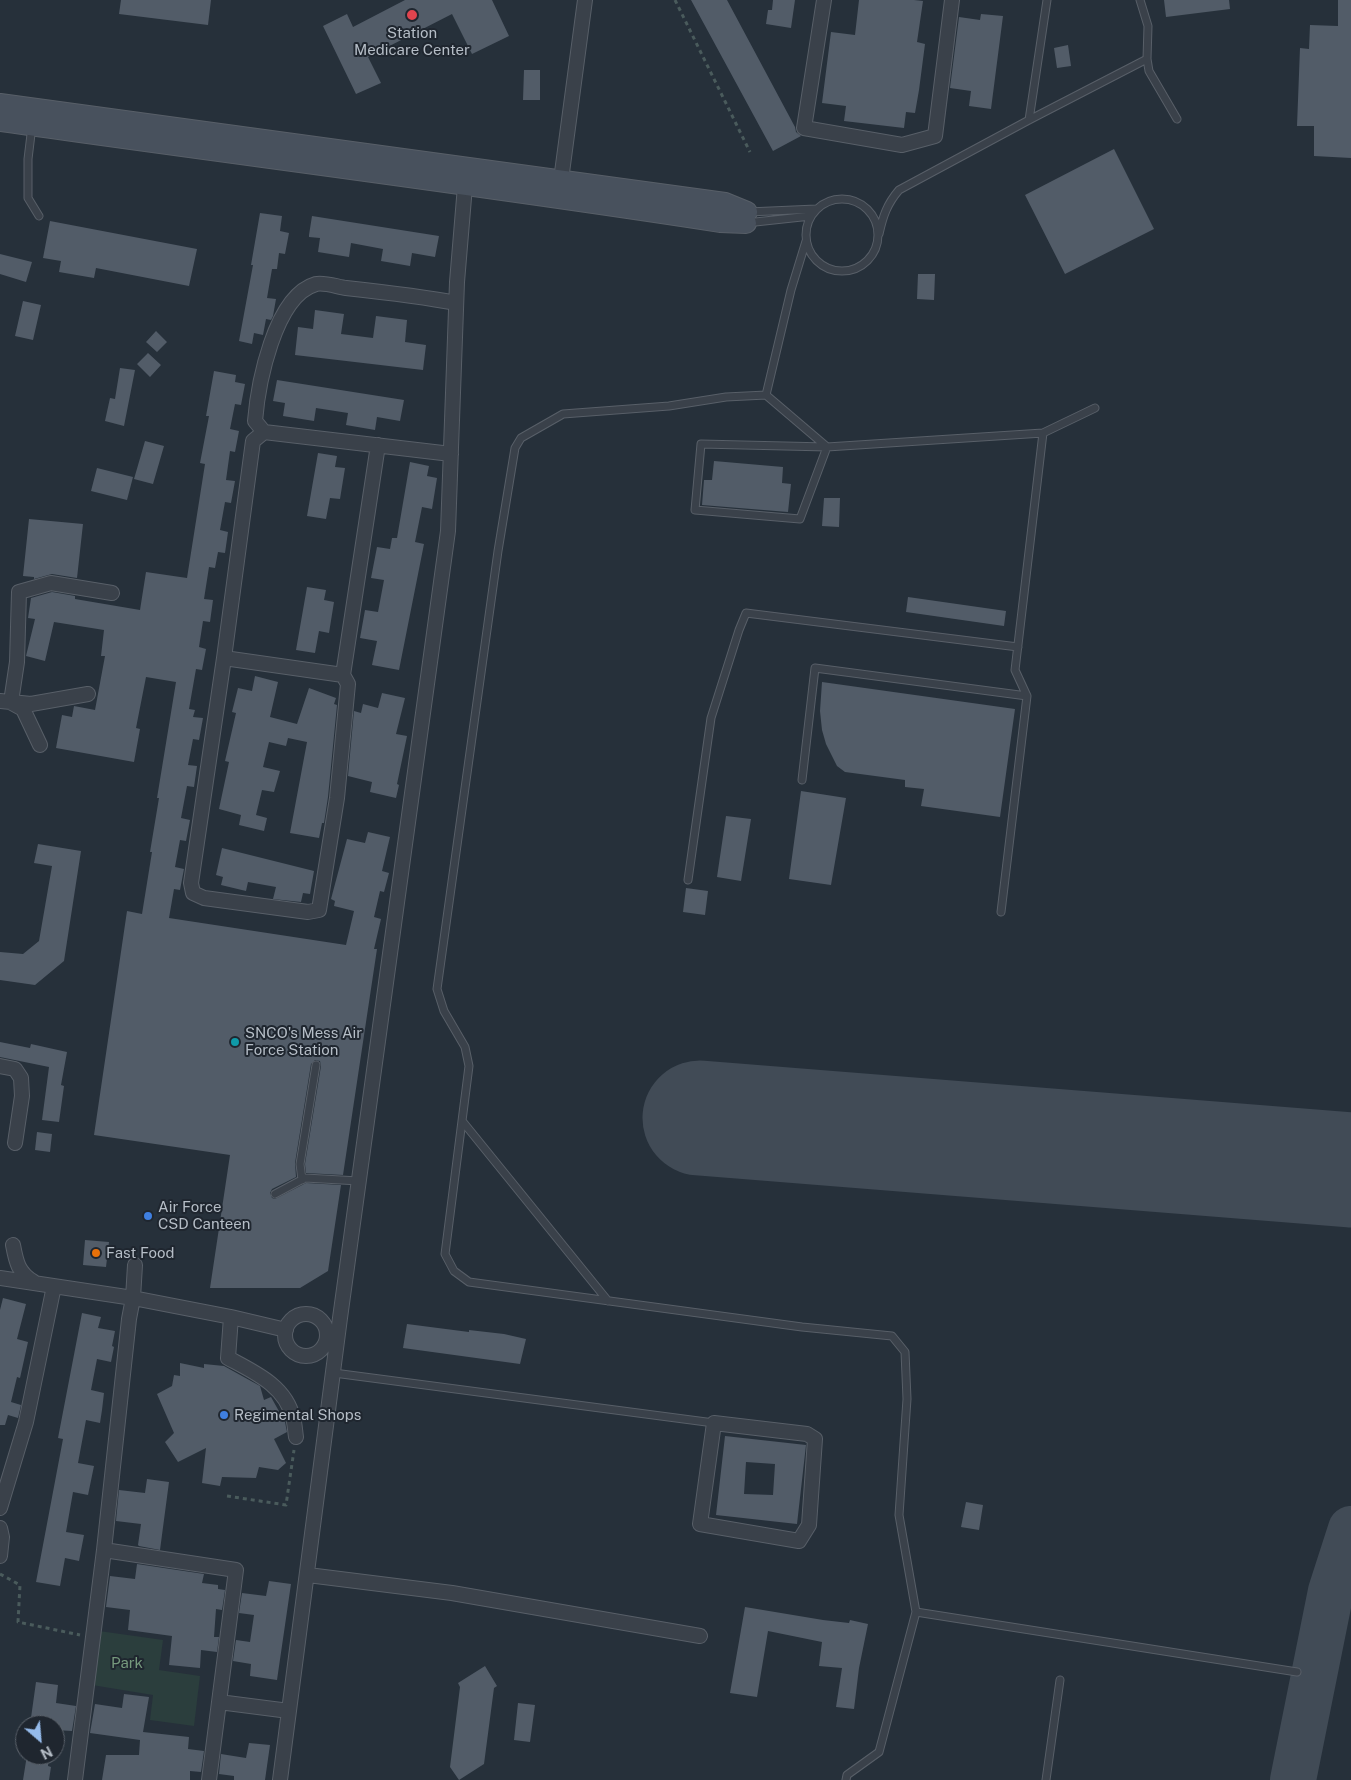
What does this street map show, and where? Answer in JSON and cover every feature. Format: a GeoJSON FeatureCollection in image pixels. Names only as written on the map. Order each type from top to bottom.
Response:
{"type":"FeatureCollection","features":[{"type":"Feature","properties":{"kind":"main road"},"geometry":{"type":"LineString","coordinates":[[0,104],[725,203],[747,218]]}},
{"type":"Feature","properties":{"kind":"main road"},"geometry":{"type":"LineString","coordinates":[[0,121],[563,198],[720,222],[747,218]]}},
{"type":"Feature","properties":{"kind":"street"},"geometry":{"type":"LineString","coordinates":[[561,180],[585,0]]}},
{"type":"Feature","properties":{"kind":"street"},"geometry":{"type":"LineString","coordinates":[[824,0],[804,128],[902,145],[935,136],[952,0]]}},
{"type":"Feature","properties":{"kind":"street"},"geometry":{"type":"LineString","coordinates":[[280,1780],[448,532],[456,303],[465,186]]}},
{"type":"Feature","properties":{"kind":"street"},"geometry":{"type":"LineString","coordinates":[[451,454],[264,432],[255,422],[256,400],[265,364],[285,310],[295,296],[316,284],[456,303]]}},
{"type":"Feature","properties":{"kind":"street"},"geometry":{"type":"LineString","coordinates":[[264,432],[253,441],[191,883],[193,892],[204,898],[308,912],[318,910],[337,798],[348,684],[343,676],[378,445]]}},
{"type":"Feature","properties":{"kind":"street"},"geometry":{"type":"LineString","coordinates":[[6,701],[17,662],[19,592],[51,583],[112,593]]}},
{"type":"Feature","properties":{"kind":"street"},"geometry":{"type":"LineString","coordinates":[[224,658],[343,676]]}},
{"type":"Feature","properties":{"kind":"street"},"geometry":{"type":"LineString","coordinates":[[6,701],[31,704],[88,694]]}},
{"type":"Feature","properties":{"kind":"street"},"geometry":{"type":"LineString","coordinates":[[6,701],[23,709],[40,745]]}},
{"type":"Feature","properties":{"kind":"street"},"geometry":{"type":"LineString","coordinates":[[0,1066],[15,1069],[20,1078],[22,1096],[15,1143]]}},
{"type":"Feature","properties":{"kind":"street"},"geometry":{"type":"LineString","coordinates":[[13,1245],[22,1273],[37,1284]]}},
{"type":"Feature","properties":{"kind":"street"},"geometry":{"type":"LineString","coordinates":[[74,1780],[104,1550],[129,1319],[133,1298],[135,1265]]}},
{"type":"Feature","properties":{"kind":"street"},"geometry":{"type":"LineString","coordinates":[[0,1278],[133,1298],[286,1330]]}},
{"type":"Feature","properties":{"kind":"street"},"geometry":{"type":"LineString","coordinates":[[0,1508],[26,1422],[54,1286]]}},
{"type":"Feature","properties":{"kind":"street"},"geometry":{"type":"LineString","coordinates":[[333,1377],[331,1358],[324,1345],[326,1331],[319,1320],[313,1316],[300,1316],[293,1319],[288,1324],[285,1337],[289,1348],[299,1355],[310,1356],[321,1350],[324,1345],[334,1334],[342,1311]]}},
{"type":"Feature","properties":{"kind":"street"},"geometry":{"type":"LineString","coordinates":[[231,1317],[228,1358],[265,1379],[283,1396],[293,1416],[296,1437]]}},
{"type":"Feature","properties":{"kind":"street"},"geometry":{"type":"LineString","coordinates":[[714,1424],[807,1434],[815,1440],[809,1525],[799,1540],[700,1524],[714,1424]]}},
{"type":"Feature","properties":{"kind":"street"},"geometry":{"type":"LineString","coordinates":[[0,1528],[2,1537],[0,1556]]}},
{"type":"Feature","properties":{"kind":"street"},"geometry":{"type":"LineString","coordinates":[[104,1550],[236,1570],[209,1780]]}},
{"type":"Feature","properties":{"kind":"street"},"geometry":{"type":"LineString","coordinates":[[308,1575],[452,1594],[700,1636]]}},
{"type":"Feature","properties":{"kind":"street"},"geometry":{"type":"LineString","coordinates":[[219,1702],[290,1711]]}},
{"type":"Feature","properties":{"kind":"lane"},"geometry":{"type":"LineString","coordinates":[[1029,120],[1047,0]]}},
{"type":"Feature","properties":{"kind":"lane"},"geometry":{"type":"LineString","coordinates":[[1140,0],[1148,26],[1147,60],[1149,71],[1177,119]]}},
{"type":"Feature","properties":{"kind":"lane"},"geometry":{"type":"LineString","coordinates":[[806,241],[814,259],[822,266],[831,270],[841,272],[851,270],[868,261],[878,244],[879,234],[889,201],[900,190],[1029,120],[1147,60]]}},
{"type":"Feature","properties":{"kind":"lane"},"geometry":{"type":"LineString","coordinates":[[32,126],[28,159],[28,198],[38,216]]}},
{"type":"Feature","properties":{"kind":"lane"},"geometry":{"type":"LineString","coordinates":[[766,395],[791,290],[806,241],[807,224],[811,216],[816,209],[831,200],[850,199],[859,203],[873,216],[878,224],[879,234]]}},
{"type":"Feature","properties":{"kind":"lane"},"geometry":{"type":"LineString","coordinates":[[747,218],[816,209]]}},
{"type":"Feature","properties":{"kind":"lane"},"geometry":{"type":"LineString","coordinates":[[747,218],[811,216]]}},
{"type":"Feature","properties":{"kind":"lane"},"geometry":{"type":"LineString","coordinates":[[827,447],[766,395],[726,397],[669,406],[563,414],[521,438],[515,448],[498,551],[437,989],[444,1011],[465,1047],[469,1066],[445,1254],[454,1271],[469,1282],[802,1327],[892,1336],[905,1352],[907,1399],[899,1515],[916,1612],[879,1752],[847,1775],[846,1780]]}},
{"type":"Feature","properties":{"kind":"lane"},"geometry":{"type":"LineString","coordinates":[[827,447],[800,519],[695,510],[701,444],[827,447],[1042,433],[1095,408]]}},
{"type":"Feature","properties":{"kind":"lane"},"geometry":{"type":"LineString","coordinates":[[1001,912],[1027,696],[1015,670],[1042,433]]}},
{"type":"Feature","properties":{"kind":"lane"},"geometry":{"type":"LineString","coordinates":[[688,880],[711,718],[746,613],[1018,647]]}},
{"type":"Feature","properties":{"kind":"lane"},"geometry":{"type":"LineString","coordinates":[[802,780],[815,668],[1027,696]]}},
{"type":"Feature","properties":{"kind":"lane"},"geometry":{"type":"LineString","coordinates":[[302,1180],[300,1164],[316,1064]]}},
{"type":"Feature","properties":{"kind":"lane"},"geometry":{"type":"LineString","coordinates":[[463,1122],[608,1301]]}},
{"type":"Feature","properties":{"kind":"lane"},"geometry":{"type":"LineString","coordinates":[[275,1194],[305,1178],[360,1180]]}},
{"type":"Feature","properties":{"kind":"lane"},"geometry":{"type":"LineString","coordinates":[[333,1377],[714,1424]]}},
{"type":"Feature","properties":{"kind":"lane"},"geometry":{"type":"LineString","coordinates":[[916,1612],[1297,1672]]}},
{"type":"Feature","properties":{"kind":"lane"},"geometry":{"type":"LineString","coordinates":[[1046,1780],[1060,1680]]}},
{"type":"Feature","properties":{"kind":"path"},"geometry":{"type":"LineString","coordinates":[[675,0],[750,152]]}},
{"type":"Feature","properties":{"kind":"path"},"geometry":{"type":"LineString","coordinates":[[227,1496],[286,1505],[296,1437]]}},
{"type":"Feature","properties":{"kind":"path"},"geometry":{"type":"LineString","coordinates":[[0,1574],[20,1585],[18,1622],[92,1638]]}},
{"type":"Feature","properties":{"kind":"green space","name":"Park"},"geometry":{"type":"Polygon","coordinates":[[[99,1631],[163,1640],[159,1670],[200,1676],[194,1726],[150,1720],[153,1695],[92,1685],[99,1631]]]}},
{"type":"Feature","properties":{"kind":"building"},"geometry":{"type":"Polygon","coordinates":[[[121,0],[211,0],[208,25],[119,14],[121,0]]]}},
{"type":"Feature","properties":{"kind":"building"},"geometry":{"type":"Polygon","coordinates":[[[405,0],[492,0],[509,36],[472,54],[452,14],[368,57],[381,83],[356,94],[323,26],[347,14],[353,27],[405,0]]]}},
{"type":"Feature","properties":{"kind":"building"},"geometry":{"type":"Polygon","coordinates":[[[691,0],[727,0],[796,132],[801,136],[773,151],[691,0]]]}},
{"type":"Feature","properties":{"kind":"building"},"geometry":{"type":"Polygon","coordinates":[[[773,0],[795,0],[791,28],[766,24],[768,10],[772,10],[773,0]]]}},
{"type":"Feature","properties":{"kind":"building"},"geometry":{"type":"Polygon","coordinates":[[[859,0],[923,1],[917,42],[925,44],[919,90],[915,113],[906,112],[904,128],[844,121],[846,106],[822,103],[831,32],[855,35],[859,0]]]}},
{"type":"Feature","properties":{"kind":"building"},"geometry":{"type":"Polygon","coordinates":[[[1164,0],[1229,0],[1230,9],[1166,17],[1164,0]]]}},
{"type":"Feature","properties":{"kind":"building"},"geometry":{"type":"Polygon","coordinates":[[[1338,0],[1351,0],[1351,158],[1314,156],[1314,126],[1297,126],[1300,48],[1309,49],[1310,25],[1338,26],[1338,0]]]}},
{"type":"Feature","properties":{"kind":"building"},"geometry":{"type":"Polygon","coordinates":[[[981,14],[1003,16],[991,109],[969,106],[971,91],[950,88],[959,17],[980,20],[981,14]]]}},
{"type":"Feature","properties":{"kind":"building"},"geometry":{"type":"Polygon","coordinates":[[[1068,45],[1071,66],[1057,68],[1054,48],[1068,45]]]}},
{"type":"Feature","properties":{"kind":"building"},"geometry":{"type":"Polygon","coordinates":[[[524,70],[540,70],[540,100],[523,100],[524,70]]]}},
{"type":"Feature","properties":{"kind":"building"},"geometry":{"type":"Polygon","coordinates":[[[1114,149],[1154,229],[1065,274],[1025,195],[1114,149]]]}},
{"type":"Feature","properties":{"kind":"building"},"geometry":{"type":"Polygon","coordinates":[[[260,213],[282,216],[280,231],[289,233],[285,254],[279,253],[277,269],[272,269],[267,298],[276,299],[273,316],[271,320],[266,319],[263,335],[254,333],[252,344],[239,341],[253,265],[251,265],[260,213]]]}},
{"type":"Feature","properties":{"kind":"building"},"geometry":{"type":"Polygon","coordinates":[[[312,216],[439,236],[435,257],[412,253],[410,266],[381,261],[383,249],[351,243],[349,257],[318,252],[320,238],[309,237],[312,216]]]}},
{"type":"Feature","properties":{"kind":"building"},"geometry":{"type":"Polygon","coordinates":[[[50,221],[197,249],[189,286],[96,268],[94,278],[59,272],[61,261],[43,258],[50,221]]]}},
{"type":"Feature","properties":{"kind":"building"},"geometry":{"type":"Polygon","coordinates":[[[0,254],[32,262],[26,282],[0,274],[0,254]]]}},
{"type":"Feature","properties":{"kind":"building"},"geometry":{"type":"Polygon","coordinates":[[[918,274],[935,274],[934,300],[917,299],[918,274]]]}},
{"type":"Feature","properties":{"kind":"building"},"geometry":{"type":"Polygon","coordinates":[[[23,301],[41,305],[33,340],[15,336],[23,301]]]}},
{"type":"Feature","properties":{"kind":"building"},"geometry":{"type":"Polygon","coordinates":[[[315,310],[344,314],[341,334],[373,338],[376,316],[407,320],[405,342],[426,345],[423,370],[295,355],[298,327],[313,329],[315,310]]]}},
{"type":"Feature","properties":{"kind":"building"},"geometry":{"type":"Polygon","coordinates":[[[156,331],[167,342],[157,352],[146,342],[156,331]]]}},
{"type":"Feature","properties":{"kind":"building"},"geometry":{"type":"Polygon","coordinates":[[[148,353],[161,365],[150,377],[137,364],[148,353]]]}},
{"type":"Feature","properties":{"kind":"building"},"geometry":{"type":"Polygon","coordinates":[[[120,368],[135,370],[124,426],[105,421],[110,398],[115,399],[120,368]]]}},
{"type":"Feature","properties":{"kind":"building","name":"SNCO's Mess Air Force Station"},"geometry":{"type":"Polygon","coordinates":[[[214,371],[236,375],[235,382],[245,384],[241,405],[235,404],[230,429],[239,431],[235,452],[230,451],[226,480],[235,481],[231,503],[225,502],[220,530],[228,532],[225,553],[218,552],[215,568],[209,567],[204,599],[213,600],[210,622],[203,621],[199,647],[206,649],[202,670],[196,669],[189,709],[195,710],[193,717],[203,718],[199,740],[193,739],[188,765],[197,766],[194,787],[187,786],[181,818],[190,820],[186,841],[180,840],[175,867],[184,869],[180,890],[174,889],[169,918],[346,945],[354,911],[334,906],[335,901],[331,899],[347,839],[365,843],[368,832],[390,837],[382,871],[389,873],[384,892],[380,891],[374,917],[381,919],[374,949],[377,949],[343,1175],[306,1173],[305,1164],[321,1066],[320,1061],[315,1060],[311,1064],[295,1163],[296,1177],[272,1189],[270,1193],[272,1198],[275,1199],[306,1183],[341,1185],[328,1271],[300,1288],[210,1288],[230,1155],[94,1135],[127,911],[142,914],[159,798],[157,798],[176,682],[146,677],[136,728],[140,729],[134,762],[56,748],[62,715],[72,717],[74,706],[95,710],[105,656],[101,656],[104,630],[54,622],[45,661],[26,656],[35,619],[28,618],[31,598],[52,592],[75,596],[75,599],[140,610],[146,572],[187,578],[205,464],[200,463],[209,416],[206,416],[214,371]]]}},
{"type":"Feature","properties":{"kind":"building"},"geometry":{"type":"Polygon","coordinates":[[[277,380],[404,400],[400,421],[377,417],[375,430],[346,425],[348,413],[316,408],[314,421],[283,416],[285,403],[273,401],[277,380]]]}},
{"type":"Feature","properties":{"kind":"building"},"geometry":{"type":"Polygon","coordinates":[[[145,441],[164,446],[153,484],[134,479],[145,441]]]}},
{"type":"Feature","properties":{"kind":"building"},"geometry":{"type":"Polygon","coordinates":[[[318,453],[337,456],[335,467],[345,468],[340,499],[330,498],[326,519],[307,516],[318,453]]]}},
{"type":"Feature","properties":{"kind":"building"},"geometry":{"type":"Polygon","coordinates":[[[714,461],[783,467],[782,483],[791,484],[788,512],[702,505],[704,480],[712,480],[714,461]]]}},
{"type":"Feature","properties":{"kind":"building"},"geometry":{"type":"Polygon","coordinates":[[[410,462],[429,466],[427,476],[437,478],[432,509],[422,507],[415,542],[424,544],[399,670],[372,665],[377,641],[360,638],[365,610],[378,612],[384,580],[371,578],[377,547],[390,549],[392,538],[397,538],[410,462]]]}},
{"type":"Feature","properties":{"kind":"building"},"geometry":{"type":"Polygon","coordinates":[[[97,468],[133,477],[127,500],[91,491],[97,468]]]}},
{"type":"Feature","properties":{"kind":"building"},"geometry":{"type":"Polygon","coordinates":[[[824,498],[840,498],[839,527],[822,526],[824,498]]]}},
{"type":"Feature","properties":{"kind":"building"},"geometry":{"type":"Polygon","coordinates":[[[29,519],[83,524],[77,578],[52,574],[34,579],[34,577],[23,576],[29,519]]]}},
{"type":"Feature","properties":{"kind":"building"},"geometry":{"type":"Polygon","coordinates":[[[307,587],[326,590],[324,600],[334,602],[329,633],[319,631],[315,653],[296,650],[307,587]]]}},
{"type":"Feature","properties":{"kind":"building"},"geometry":{"type":"Polygon","coordinates":[[[908,597],[1006,611],[1004,626],[906,612],[908,597]]]}},
{"type":"Feature","properties":{"kind":"building"},"geometry":{"type":"Polygon","coordinates":[[[255,676],[278,682],[270,717],[297,724],[309,688],[336,698],[334,704],[337,705],[328,797],[324,823],[322,823],[319,838],[290,833],[307,742],[288,738],[286,746],[269,742],[263,767],[280,771],[274,792],[262,790],[256,815],[267,818],[264,831],[239,825],[241,815],[219,809],[229,762],[225,761],[236,713],[232,712],[238,688],[252,691],[255,676]]]}},
{"type":"Feature","properties":{"kind":"building"},"geometry":{"type":"Polygon","coordinates":[[[822,682],[1015,709],[1000,817],[921,806],[924,789],[905,787],[905,780],[845,772],[837,766],[826,744],[822,730],[820,711],[822,682]]]}},
{"type":"Feature","properties":{"kind":"building"},"geometry":{"type":"Polygon","coordinates":[[[382,693],[405,698],[396,734],[407,736],[396,798],[370,792],[372,782],[348,776],[354,711],[361,713],[363,704],[378,708],[382,693]]]}},
{"type":"Feature","properties":{"kind":"building"},"geometry":{"type":"Polygon","coordinates":[[[801,791],[846,798],[831,885],[789,879],[801,791]]]}},
{"type":"Feature","properties":{"kind":"building"},"geometry":{"type":"Polygon","coordinates":[[[726,816],[751,819],[741,881],[717,877],[726,816]]]}},
{"type":"Feature","properties":{"kind":"building"},"geometry":{"type":"Polygon","coordinates":[[[38,844],[81,851],[64,961],[35,985],[0,980],[0,952],[23,954],[39,941],[52,866],[34,863],[38,844]]]}},
{"type":"Feature","properties":{"kind":"building"},"geometry":{"type":"Polygon","coordinates":[[[222,848],[314,871],[310,894],[303,893],[301,902],[273,899],[276,887],[248,882],[246,891],[221,885],[223,877],[216,875],[222,848]]]}},
{"type":"Feature","properties":{"kind":"building"},"geometry":{"type":"Polygon","coordinates":[[[686,888],[708,891],[705,915],[683,912],[686,888]]]}},
{"type":"Feature","properties":{"kind":"building"},"geometry":{"type":"Polygon","coordinates":[[[0,1042],[30,1048],[31,1044],[67,1052],[61,1085],[64,1086],[59,1122],[42,1120],[49,1067],[0,1057],[0,1042]]]}},
{"type":"Feature","properties":{"kind":"building"},"geometry":{"type":"Polygon","coordinates":[[[37,1132],[52,1134],[50,1152],[35,1150],[37,1132]]]}},
{"type":"Feature","properties":{"kind":"building","name":"Fast Food"},"geometry":{"type":"Polygon","coordinates":[[[85,1240],[109,1242],[106,1267],[83,1265],[85,1240]]]}},
{"type":"Feature","properties":{"kind":"building"},"geometry":{"type":"Polygon","coordinates":[[[3,1298],[26,1304],[17,1339],[28,1342],[20,1378],[17,1377],[11,1402],[21,1405],[18,1418],[8,1415],[5,1425],[0,1425],[0,1310],[3,1298]]]}},
{"type":"Feature","properties":{"kind":"building"},"geometry":{"type":"Polygon","coordinates":[[[82,1313],[101,1317],[98,1328],[115,1331],[112,1346],[114,1347],[111,1362],[97,1359],[91,1390],[104,1393],[100,1423],[86,1420],[78,1463],[94,1466],[88,1495],[73,1492],[66,1532],[84,1535],[79,1561],[65,1558],[60,1586],[36,1582],[63,1439],[58,1438],[82,1313]]]}},
{"type":"Feature","properties":{"kind":"building"},"geometry":{"type":"Polygon","coordinates":[[[407,1324],[469,1332],[469,1330],[504,1334],[526,1339],[520,1364],[403,1348],[407,1324]]]}},
{"type":"Feature","properties":{"kind":"building","name":"Regimental Shops"},"geometry":{"type":"Polygon","coordinates":[[[180,1363],[204,1368],[204,1364],[224,1366],[260,1386],[264,1400],[271,1397],[285,1422],[287,1432],[274,1439],[286,1463],[278,1470],[259,1467],[256,1478],[222,1477],[220,1486],[202,1483],[206,1448],[178,1462],[165,1442],[174,1433],[157,1394],[172,1386],[174,1375],[180,1376],[180,1363]]]}},
{"type":"Feature","properties":{"kind":"building"},"geometry":{"type":"Polygon","coordinates":[[[725,1436],[806,1445],[797,1524],[716,1515],[725,1436]],[[746,1462],[744,1494],[773,1495],[775,1464],[746,1462]]]}},
{"type":"Feature","properties":{"kind":"building"},"geometry":{"type":"Polygon","coordinates":[[[147,1479],[169,1482],[160,1550],[138,1545],[141,1524],[116,1521],[119,1490],[145,1493],[147,1479]]]}},
{"type":"Feature","properties":{"kind":"building"},"geometry":{"type":"Polygon","coordinates":[[[966,1502],[983,1505],[979,1530],[961,1527],[966,1502]]]}},
{"type":"Feature","properties":{"kind":"building"},"geometry":{"type":"Polygon","coordinates":[[[137,1564],[204,1574],[202,1583],[218,1585],[218,1589],[225,1590],[222,1610],[216,1609],[214,1637],[219,1637],[217,1652],[201,1650],[200,1668],[169,1665],[172,1636],[128,1630],[130,1610],[106,1607],[110,1576],[135,1579],[137,1564]]]}},
{"type":"Feature","properties":{"kind":"building"},"geometry":{"type":"Polygon","coordinates":[[[269,1581],[291,1584],[277,1680],[250,1676],[251,1664],[233,1661],[236,1640],[250,1642],[254,1615],[239,1613],[242,1593],[266,1596],[269,1581]]]}},
{"type":"Feature","properties":{"kind":"building"},"geometry":{"type":"Polygon","coordinates":[[[745,1607],[823,1620],[849,1623],[850,1620],[868,1624],[859,1668],[854,1709],[836,1707],[842,1668],[819,1666],[822,1642],[768,1631],[757,1697],[730,1693],[745,1607]]]}},
{"type":"Feature","properties":{"kind":"building"},"geometry":{"type":"Polygon","coordinates":[[[485,1666],[497,1686],[494,1688],[484,1764],[459,1780],[450,1767],[460,1687],[458,1683],[485,1666]]]}},
{"type":"Feature","properties":{"kind":"building"},"geometry":{"type":"Polygon","coordinates":[[[36,1682],[58,1685],[56,1703],[76,1706],[72,1731],[65,1731],[65,1715],[31,1715],[36,1682]]]}},
{"type":"Feature","properties":{"kind":"building"},"geometry":{"type":"Polygon","coordinates":[[[124,1694],[149,1697],[143,1732],[189,1737],[188,1749],[204,1751],[201,1772],[190,1771],[190,1780],[102,1780],[106,1755],[139,1755],[140,1740],[90,1733],[95,1704],[122,1708],[124,1694]]]}},
{"type":"Feature","properties":{"kind":"building"},"geometry":{"type":"Polygon","coordinates":[[[518,1703],[535,1705],[530,1742],[514,1740],[518,1703]]]}},
{"type":"Feature","properties":{"kind":"building"},"geometry":{"type":"Polygon","coordinates":[[[249,1743],[270,1745],[265,1780],[234,1780],[234,1776],[219,1774],[221,1754],[246,1758],[249,1743]]]}},
{"type":"Feature","properties":{"kind":"building"},"geometry":{"type":"Polygon","coordinates":[[[25,1765],[48,1765],[51,1767],[49,1780],[23,1780],[25,1765]]]}},
{"type":"Feature","properties":{"kind":"taxiway"},"geometry":{"type":"LineString","coordinates":[[1293,1780],[1331,1591],[1351,1529]]}},
{"type":"Feature","properties":{"kind":"runway"},"geometry":{"type":"LineString","coordinates":[[700,1118],[1351,1170]]}},
{"type":"Feature","properties":{"kind":"place","name":"Station Medicare Center"},"geometry":{"type":"Point","coordinates":[412,15]}},
{"type":"Feature","properties":{"kind":"place","name":"SNCO's Mess Air Force Station"},"geometry":{"type":"Point","coordinates":[235,1042]}},
{"type":"Feature","properties":{"kind":"place","name":"Air Force CSD Canteen"},"geometry":{"type":"Point","coordinates":[148,1216]}},
{"type":"Feature","properties":{"kind":"place","name":"Fast Food"},"geometry":{"type":"Point","coordinates":[96,1253]}},
{"type":"Feature","properties":{"kind":"place","name":"Regimental Shops"},"geometry":{"type":"Point","coordinates":[224,1415]}}]}
